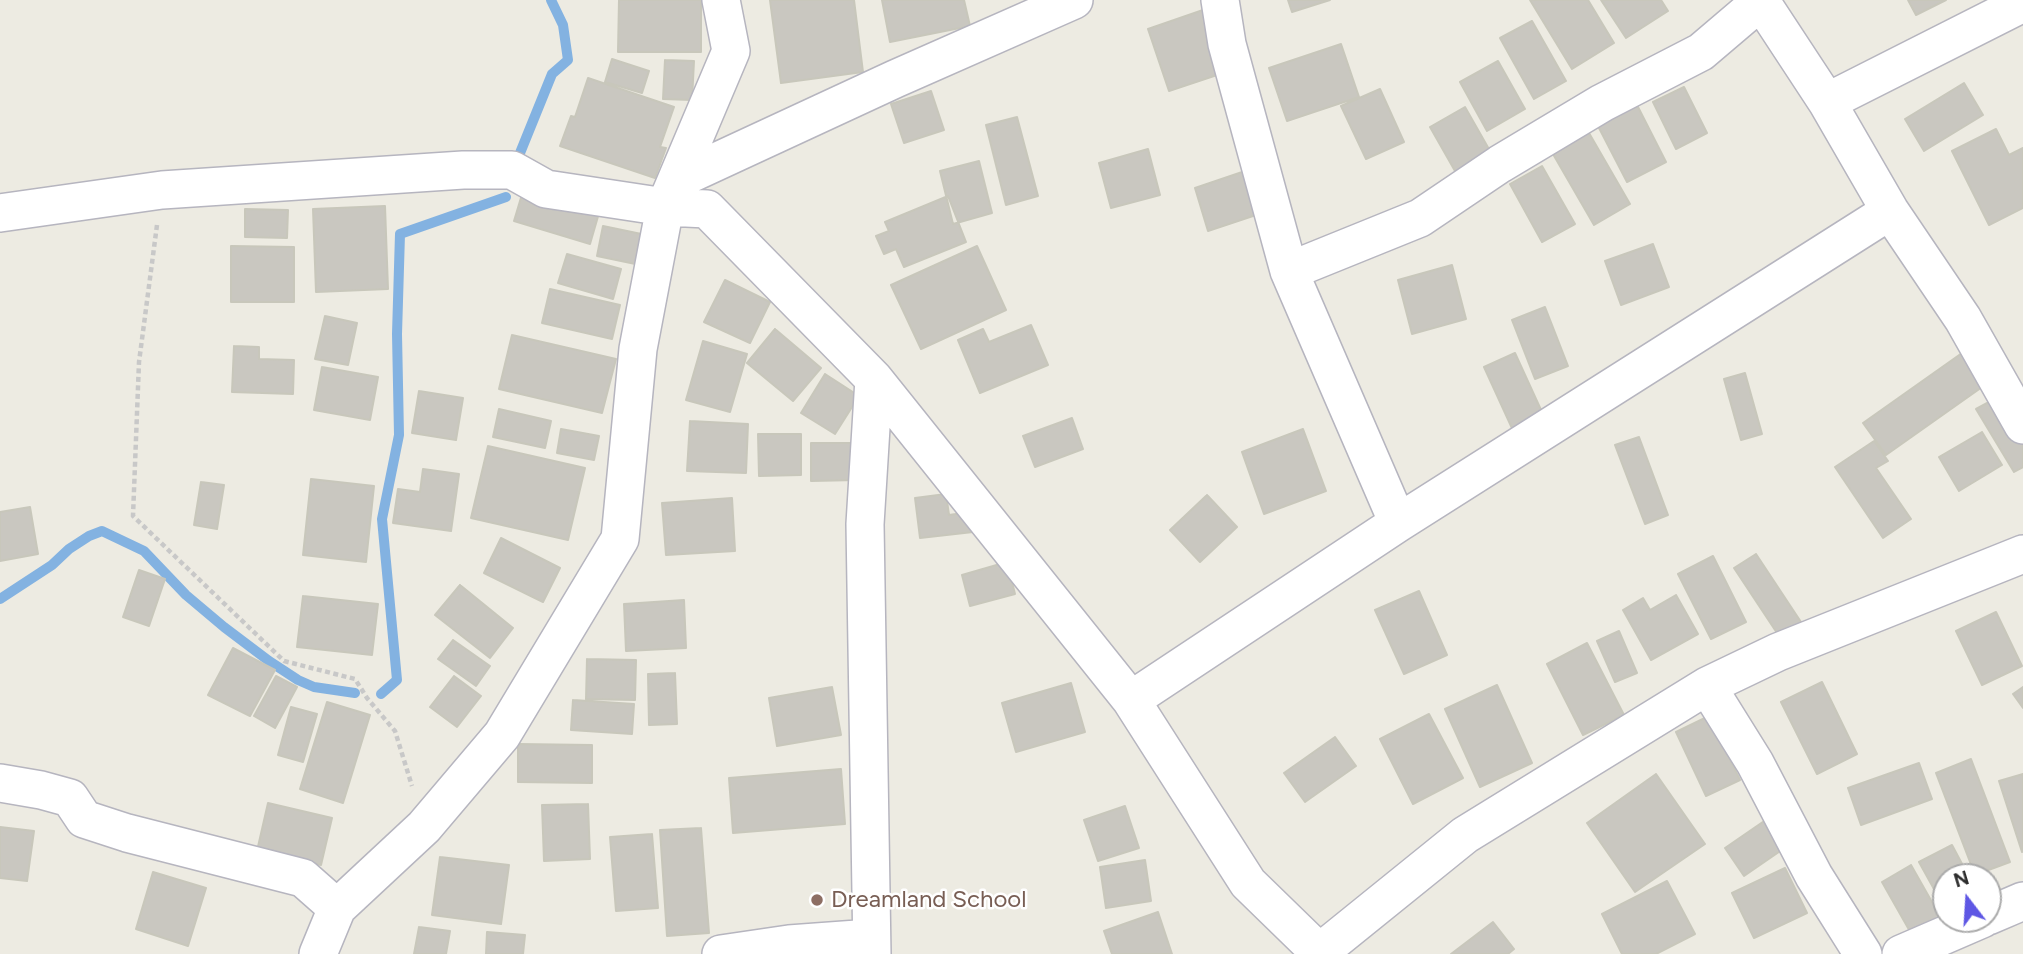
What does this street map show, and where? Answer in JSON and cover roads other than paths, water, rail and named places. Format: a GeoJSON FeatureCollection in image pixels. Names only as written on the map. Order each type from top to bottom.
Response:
{"type":"FeatureCollection","features":[{"type":"Feature","properties":{"kind":"street"},"geometry":{"type":"LineString","coordinates":[[318,954],[337,908],[424,827],[502,735],[620,539],[638,349],[671,194],[731,51],[722,0]]}},
{"type":"Feature","properties":{"kind":"street"},"geometry":{"type":"LineString","coordinates":[[671,194],[895,79],[1074,0]]}},
{"type":"Feature","properties":{"kind":"street"},"geometry":{"type":"LineString","coordinates":[[1220,0],[1227,44],[1289,271],[1398,523]]}},
{"type":"Feature","properties":{"kind":"street"},"geometry":{"type":"LineString","coordinates":[[1289,271],[1420,218],[1500,164],[1601,103],[1701,52],[1760,0],[1828,102],[1891,211],[1963,319],[2023,425]]}},
{"type":"Feature","properties":{"kind":"street"},"geometry":{"type":"LineString","coordinates":[[1828,102],[2023,2]]}},
{"type":"Feature","properties":{"kind":"street"},"geometry":{"type":"LineString","coordinates":[[0,213],[162,190],[464,170],[512,170],[546,189],[671,194],[707,209],[874,379],[1131,700],[1248,884],[1320,953],[1465,835],[1707,686],[1778,652],[2023,554]]}},
{"type":"Feature","properties":{"kind":"street"},"geometry":{"type":"LineString","coordinates":[[1131,700],[1398,523],[1891,211]]}},
{"type":"Feature","properties":{"kind":"street"},"geometry":{"type":"LineString","coordinates":[[722,954],[789,944],[871,946],[865,524],[874,379]]}},
{"type":"Feature","properties":{"kind":"street"},"geometry":{"type":"LineString","coordinates":[[1707,686],[1755,762],[1814,876],[1863,954]]}},
{"type":"Feature","properties":{"kind":"street"},"geometry":{"type":"LineString","coordinates":[[0,783],[70,798],[84,819],[127,833],[303,878],[337,908]]}},
{"type":"Feature","properties":{"kind":"street"},"geometry":{"type":"LineString","coordinates":[[2002,910],[2023,901]]}},
{"type":"Feature","properties":{"kind":"street"},"geometry":{"type":"LineString","coordinates":[[1901,954],[1950,933]]}},
{"type":"Feature","properties":{"kind":"waterway"},"geometry":{"type":"LineString","coordinates":[[520,153],[552,74],[568,60],[563,25],[551,0]]}},
{"type":"Feature","properties":{"kind":"waterway"},"geometry":{"type":"LineString","coordinates":[[381,694],[397,680],[382,519],[399,435],[397,334],[400,234],[506,197]]}},
{"type":"Feature","properties":{"kind":"waterway"},"geometry":{"type":"LineString","coordinates":[[0,599],[52,565],[69,549],[102,531],[144,551],[186,595],[224,627],[298,680],[314,687],[355,693]]}},
{"type":"Feature","properties":{"kind":"place","name":"Dreamland School"},"geometry":{"type":"Point","coordinates":[817,900]}}]}
